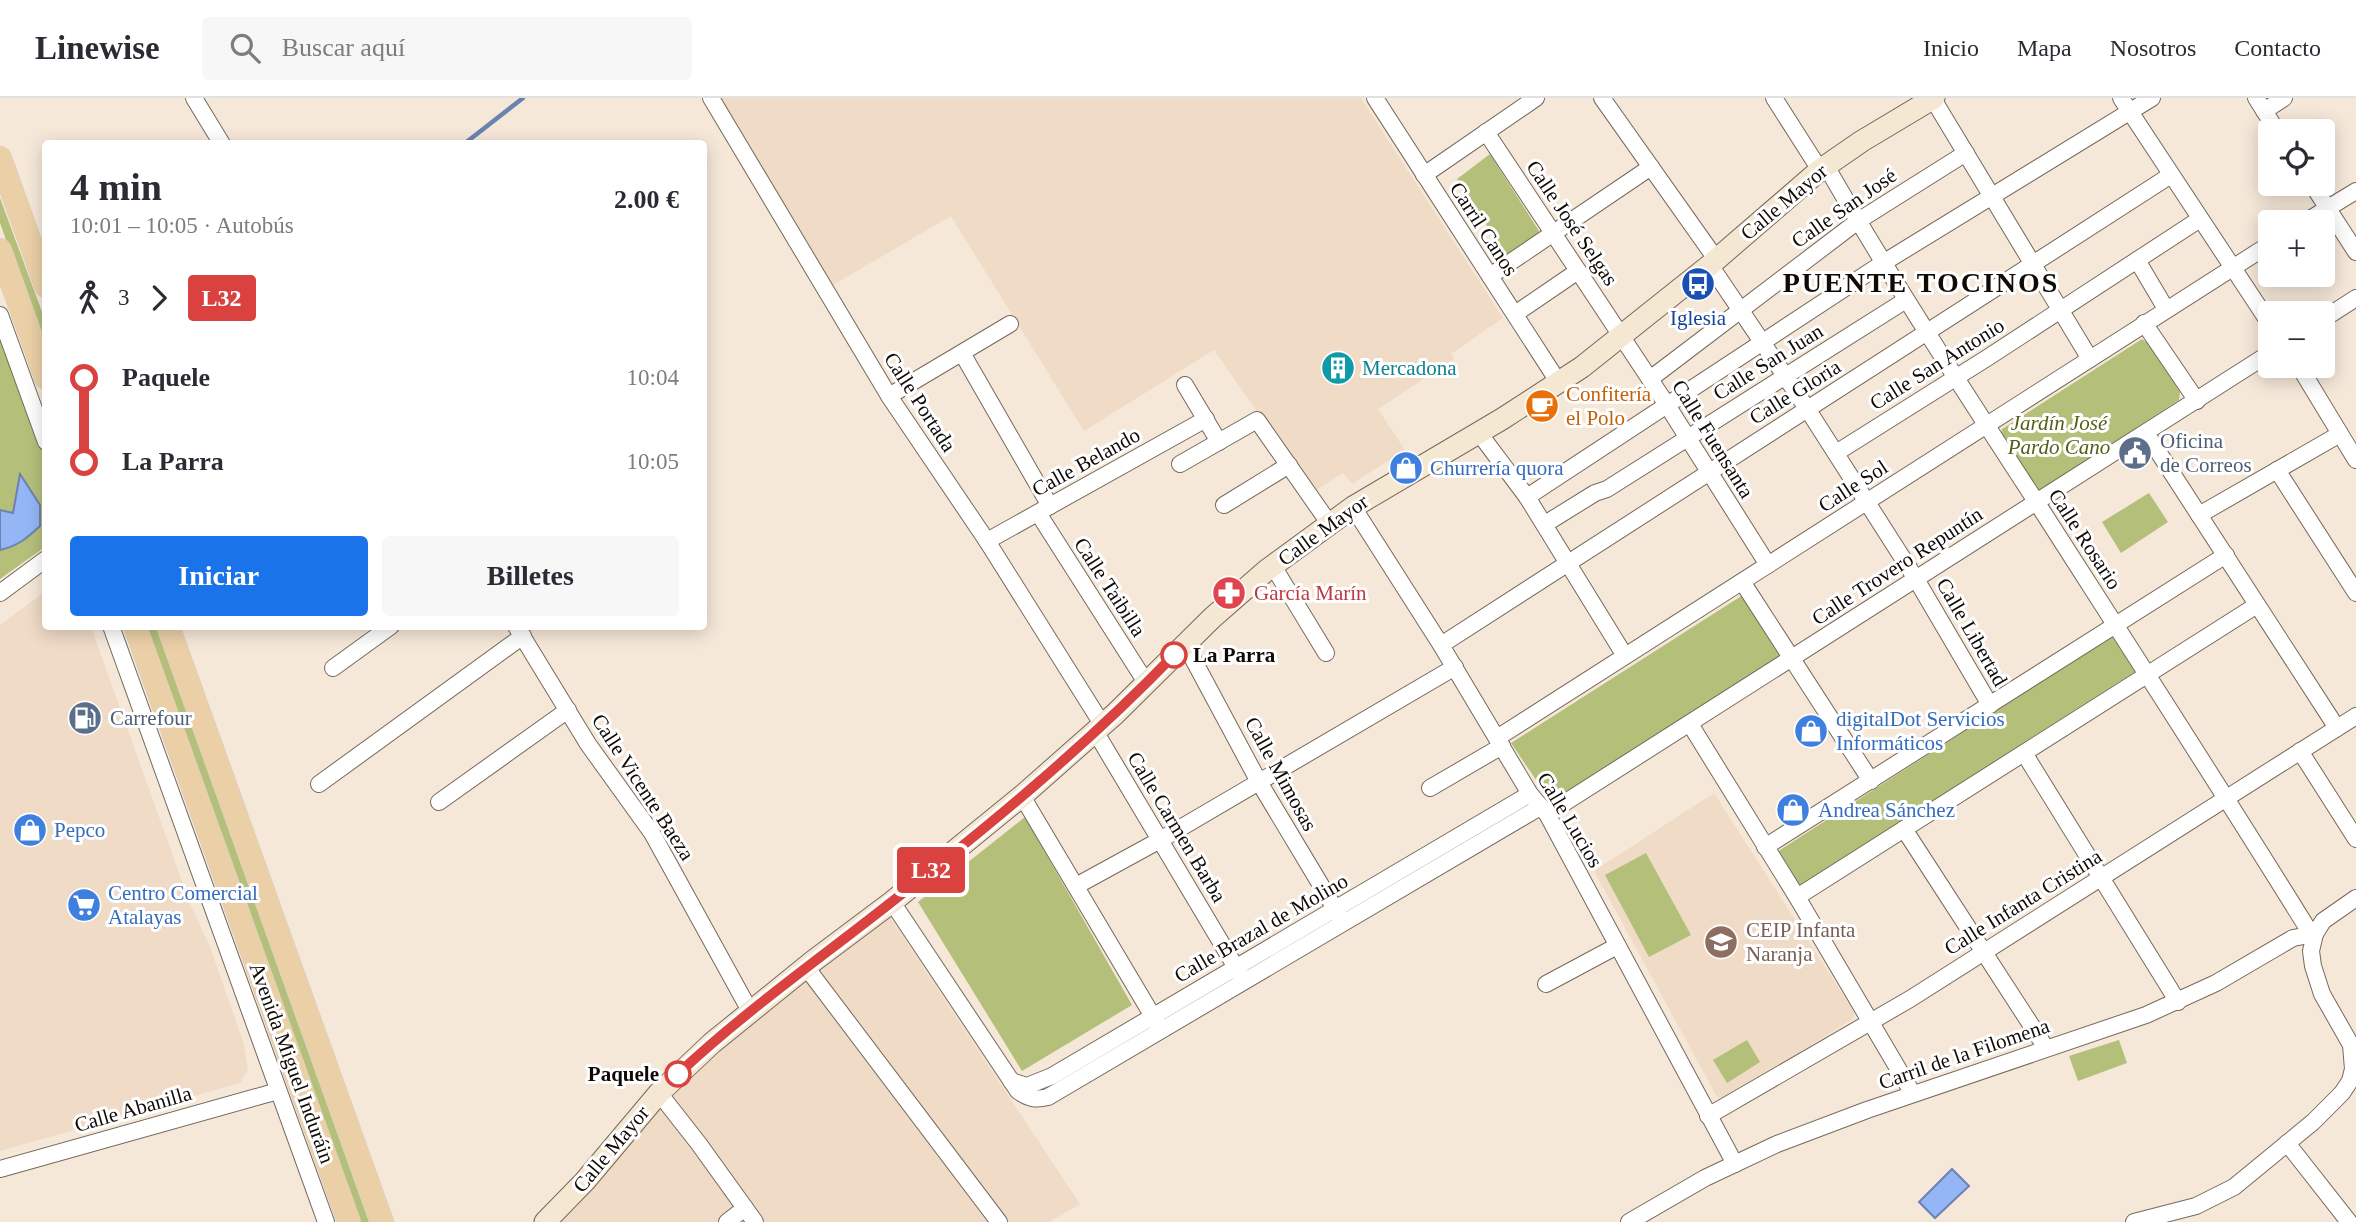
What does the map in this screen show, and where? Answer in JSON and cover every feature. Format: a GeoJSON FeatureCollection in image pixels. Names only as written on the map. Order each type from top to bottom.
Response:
{"type":"FeatureCollection","features":[{"type":"Feature","properties":{"kind":"main road","name":"Calle Mayor"},"geometry":{"type":"LineString","coordinates":[[545,1222],[585,1181],[659,1093],[712,1043],[1022,796],[1273,566],[1353,507],[1559,383],[1622,337],[1823,168],[1933,98]]}},
{"type":"Feature","properties":{"kind":"main road"},"geometry":{"type":"LineString","coordinates":[[0,158],[42,274]]}},
{"type":"Feature","properties":{"kind":"main road"},"geometry":{"type":"LineString","coordinates":[[0,250],[42,367]]}},
{"type":"Feature","properties":{"kind":"main road","name":"Avenida Miguel Induráin"},"geometry":{"type":"LineString","coordinates":[[136,630],[349,1222]]}},
{"type":"Feature","properties":{"kind":"main road","name":"Avenida Miguel Induráin"},"geometry":{"type":"LineString","coordinates":[[169,630],[382,1222]]}},
{"type":"Feature","properties":{"kind":"street"},"geometry":{"type":"LineString","coordinates":[[194,98],[220,140]]}},
{"type":"Feature","properties":{"kind":"street","name":"Calle Portada"},"geometry":{"type":"LineString","coordinates":[[711,98],[889,396],[987,541],[1099,728]]}},
{"type":"Feature","properties":{"kind":"street","name":"Carril Canos"},"geometry":{"type":"LineString","coordinates":[[1375,98],[1559,383]]}},
{"type":"Feature","properties":{"kind":"street"},"geometry":{"type":"LineString","coordinates":[[1424,175],[1536,98]]}},
{"type":"Feature","properties":{"kind":"street","name":"Calle Libertad"},"geometry":{"type":"LineString","coordinates":[[1602,98],[1651,167],[1836,453],[1916,579],[1990,705]]}},
{"type":"Feature","properties":{"kind":"street","name":"Calle Rosario"},"geometry":{"type":"LineString","coordinates":[[1773,98],[1858,221],[1984,425],[2313,934]]}},
{"type":"Feature","properties":{"kind":"street"},"geometry":{"type":"LineString","coordinates":[[1933,98],[2090,359]]}},
{"type":"Feature","properties":{"kind":"street"},"geometry":{"type":"LineString","coordinates":[[2121,98],[2258,307]]}},
{"type":"Feature","properties":{"kind":"street"},"geometry":{"type":"LineString","coordinates":[[1527,496],[1883,264],[2132,113],[2152,98]]}},
{"type":"Feature","properties":{"kind":"street"},"geometry":{"type":"LineString","coordinates":[[2269,119],[2260,104],[2284,98]]}},
{"type":"Feature","properties":{"kind":"street","name":"Calle José Selgas"},"geometry":{"type":"LineString","coordinates":[[1486,132],[1622,337]]}},
{"type":"Feature","properties":{"kind":"street","name":"Calle San José"},"geometry":{"type":"LineString","coordinates":[[1650,379],[1858,221],[1966,153]]}},
{"type":"Feature","properties":{"kind":"street"},"geometry":{"type":"LineString","coordinates":[[1490,276],[1651,167]]}},
{"type":"Feature","properties":{"kind":"street","name":"Calle Gloria"},"geometry":{"type":"LineString","coordinates":[[1441,645],[2171,175]]}},
{"type":"Feature","properties":{"kind":"street"},"geometry":{"type":"LineString","coordinates":[[2328,209],[2356,191]]}},
{"type":"Feature","properties":{"kind":"street"},"geometry":{"type":"LineString","coordinates":[[2320,196],[2356,252]]}},
{"type":"Feature","properties":{"kind":"street","name":"Calle San Antonio"},"geometry":{"type":"LineString","coordinates":[[1836,453],[2200,219]]}},
{"type":"Feature","properties":{"kind":"street","name":"Calle Sol"},"geometry":{"type":"LineString","coordinates":[[1430,788],[1625,656],[2258,251]]}},
{"type":"Feature","properties":{"kind":"street"},"geometry":{"type":"LineString","coordinates":[[2137,260],[2166,309]]}},
{"type":"Feature","properties":{"kind":"street"},"geometry":{"type":"LineString","coordinates":[[1515,314],[1578,271]]}},
{"type":"Feature","properties":{"kind":"street"},"geometry":{"type":"LineString","coordinates":[[2335,312],[2356,298]]}},
{"type":"Feature","properties":{"kind":"street","name":"Calle San Juan"},"geometry":{"type":"LineString","coordinates":[[1545,524],[1607,489],[1906,300]]}},
{"type":"Feature","properties":{"kind":"street"},"geometry":{"type":"LineString","coordinates":[[0,315],[42,431]]}},
{"type":"Feature","properties":{"kind":"street"},"geometry":{"type":"LineString","coordinates":[[2144,323],[2197,401]]}},
{"type":"Feature","properties":{"kind":"street"},"geometry":{"type":"LineString","coordinates":[[889,396],[1010,324]]}},
{"type":"Feature","properties":{"kind":"street","name":"Calle Fuensanta"},"geometry":{"type":"LineString","coordinates":[[1622,337],[1768,565]]}},
{"type":"Feature","properties":{"kind":"street","name":"Calle Taibilla"},"geometry":{"type":"LineString","coordinates":[[962,352],[1044,509],[1147,684]]}},
{"type":"Feature","properties":{"kind":"street","name":"Calle Trovero Repuntín"},"geometry":{"type":"LineString","coordinates":[[892,902],[1011,1081],[1025,1096],[1033,1099],[1048,1097],[1157,1023],[1339,916],[1690,724],[2258,361]]}},
{"type":"Feature","properties":{"kind":"street"},"geometry":{"type":"LineString","coordinates":[[2306,378],[2356,460]]}},
{"type":"Feature","properties":{"kind":"street"},"geometry":{"type":"LineString","coordinates":[[1185,385],[1219,442]]}},
{"type":"Feature","properties":{"kind":"street","name":"Calle Belando"},"geometry":{"type":"LineString","coordinates":[[987,541],[1206,419]]}},
{"type":"Feature","properties":{"kind":"street"},"geometry":{"type":"LineString","coordinates":[[1180,464],[1257,420],[1329,523]]}},
{"type":"Feature","properties":{"kind":"street"},"geometry":{"type":"LineString","coordinates":[[1479,433],[1527,496],[1625,656]]}},
{"type":"Feature","properties":{"kind":"street"},"geometry":{"type":"LineString","coordinates":[[2146,433],[2337,728]]}},
{"type":"Feature","properties":{"kind":"street"},"geometry":{"type":"LineString","coordinates":[[2199,515],[2340,433]]}},
{"type":"Feature","properties":{"kind":"street"},"geometry":{"type":"LineString","coordinates":[[1224,505],[1289,465]]}},
{"type":"Feature","properties":{"kind":"street"},"geometry":{"type":"LineString","coordinates":[[2277,470],[2356,593]]}},
{"type":"Feature","properties":{"kind":"street","name":"Calle Lucios"},"geometry":{"type":"LineString","coordinates":[[1353,507],[1539,805],[1735,1164]]}},
{"type":"Feature","properties":{"kind":"street"},"geometry":{"type":"LineString","coordinates":[[1765,846],[2226,555]]}},
{"type":"Feature","properties":{"kind":"street"},"geometry":{"type":"LineString","coordinates":[[0,593],[42,562]]}},
{"type":"Feature","properties":{"kind":"street"},"geometry":{"type":"LineString","coordinates":[[1273,566],[1326,653]]}},
{"type":"Feature","properties":{"kind":"street"},"geometry":{"type":"LineString","coordinates":[[1743,583],[1871,781]]}},
{"type":"Feature","properties":{"kind":"street"},"geometry":{"type":"LineString","coordinates":[[1797,897],[2257,605]]}},
{"type":"Feature","properties":{"kind":"street"},"geometry":{"type":"LineString","coordinates":[[112,630],[326,1222]]}},
{"type":"Feature","properties":{"kind":"street"},"geometry":{"type":"LineString","coordinates":[[333,668],[385,630]]}},
{"type":"Feature","properties":{"kind":"street"},"geometry":{"type":"LineString","coordinates":[[319,784],[519,631]]}},
{"type":"Feature","properties":{"kind":"street","name":"Calle Vicente Baeza"},"geometry":{"type":"LineString","coordinates":[[519,631],[588,744],[652,833],[750,1011]]}},
{"type":"Feature","properties":{"kind":"street","name":"Calle Mimosas"},"geometry":{"type":"LineString","coordinates":[[1185,644],[1259,782],[1339,916]]}},
{"type":"Feature","properties":{"kind":"street"},"geometry":{"type":"LineString","coordinates":[[1076,886],[1160,840],[1455,667]]}},
{"type":"Feature","properties":{"kind":"street"},"geometry":{"type":"LineString","coordinates":[[439,802],[568,710]]}},
{"type":"Feature","properties":{"kind":"street","name":"Calle Infanta Cristina"},"geometry":{"type":"LineString","coordinates":[[1708,1116],[1984,952],[2356,716]]}},
{"type":"Feature","properties":{"kind":"street"},"geometry":{"type":"LineString","coordinates":[[1690,724],[1797,897],[1913,1094]]}},
{"type":"Feature","properties":{"kind":"street","name":"Calle Carmen Barba"},"geometry":{"type":"LineString","coordinates":[[1099,728],[1160,840],[1240,974]]}},
{"type":"Feature","properties":{"kind":"street"},"geometry":{"type":"LineString","coordinates":[[2300,751],[2356,839]]}},
{"type":"Feature","properties":{"kind":"street"},"geometry":{"type":"LineString","coordinates":[[2024,753],[2178,1002]]}},
{"type":"Feature","properties":{"kind":"street"},"geometry":{"type":"LineString","coordinates":[[1022,796],[1157,1023]]}},
{"type":"Feature","properties":{"kind":"street"},"geometry":{"type":"LineString","coordinates":[[1903,829],[2046,1048]]}},
{"type":"Feature","properties":{"kind":"street"},"geometry":{"type":"LineString","coordinates":[[2138,1221],[2196,1206],[2234,1187],[2313,1122],[2342,1093],[2350,1081],[2353,1069],[2351,1045],[2317,981],[2311,951],[2313,934],[2329,915],[2356,898]]}},
{"type":"Feature","properties":{"kind":"street","name":"Carril de la Filomena"},"geometry":{"type":"LineString","coordinates":[[1629,1222],[1704,1178],[1777,1144],[1913,1094],[2146,1015],[2216,983],[2293,938],[2313,934]]}},
{"type":"Feature","properties":{"kind":"street"},"geometry":{"type":"LineString","coordinates":[[1546,984],[1617,946]]}},
{"type":"Feature","properties":{"kind":"street"},"geometry":{"type":"LineString","coordinates":[[806,967],[999,1222]]}},
{"type":"Feature","properties":{"kind":"street","name":"Calle Abanilla"},"geometry":{"type":"LineString","coordinates":[[0,1169],[278,1091]]}},
{"type":"Feature","properties":{"kind":"street"},"geometry":{"type":"LineString","coordinates":[[659,1093],[755,1222]]}},
{"type":"Feature","properties":{"kind":"street"},"geometry":{"type":"LineString","coordinates":[[2287,1143],[2349,1222]]}},
{"type":"Feature","properties":{"kind":"street"},"geometry":{"type":"LineString","coordinates":[[727,1222],[745,1208]]}},
{"type":"Feature","properties":{"kind":"shaded area"},"geometry":{"type":"Polygon","coordinates":[[[707,98],[1361,98],[1503,318],[1451,354],[1454,359],[1378,409],[1405,450],[1352,484],[1343,473],[1313,492],[1214,350],[1084,431],[951,216],[821,292],[707,98]]]}},
{"type":"Feature","properties":{"kind":"shaded area","name":"Centro Comercial Atalayas"},"geometry":{"type":"Polygon","coordinates":[[[42,594],[42,630],[92,630],[191,906],[210,947],[243,1041],[248,1070],[240,1083],[0,1151],[0,625],[42,594]]]}},
{"type":"Feature","properties":{"kind":"shaded area","name":"CEIP Infanta Naranja"},"geometry":{"type":"Polygon","coordinates":[[[1714,793],[1854,1012],[1854,1018],[1725,1099],[1717,1097],[1594,871],[1714,793]]]}},
{"type":"Feature","properties":{"kind":"shaded area"},"geometry":{"type":"Polygon","coordinates":[[[884,908],[1080,1204],[1049,1222],[557,1222],[626,1130],[884,908]]]}},
{"type":"Feature","properties":{"kind":"green space"},"geometry":{"type":"Polygon","coordinates":[[[1490,154],[1541,234],[1507,257],[1457,179],[1490,154]]]}},
{"type":"Feature","properties":{"kind":"green space"},"geometry":{"type":"Polygon","coordinates":[[[0,198],[42,312],[42,341],[0,223],[0,198]]]}},
{"type":"Feature","properties":{"kind":"green space"},"geometry":{"type":"Polygon","coordinates":[[[0,334],[42,450],[42,549],[0,579],[0,334]]]}},
{"type":"Feature","properties":{"kind":"green space","name":"Jardín José Pardo Cano"},"geometry":{"type":"Polygon","coordinates":[[[2142,339],[2149,344],[2180,392],[2179,400],[2041,490],[2036,489],[2001,435],[2002,429],[2142,339]]]}},
{"type":"Feature","properties":{"kind":"green space"},"geometry":{"type":"Polygon","coordinates":[[[2149,493],[2168,522],[2121,553],[2102,522],[2149,493]]]}},
{"type":"Feature","properties":{"kind":"green space"},"geometry":{"type":"Polygon","coordinates":[[[1746,593],[1786,654],[1551,802],[1511,743],[1746,593]]]}},
{"type":"Feature","properties":{"kind":"green space"},"geometry":{"type":"Polygon","coordinates":[[[146,630],[157,630],[369,1222],[359,1222],[146,630]]]}},
{"type":"Feature","properties":{"kind":"green space"},"geometry":{"type":"Polygon","coordinates":[[[2112,636],[2135,672],[1798,887],[1777,852],[2112,636]]]}},
{"type":"Feature","properties":{"kind":"green space"},"geometry":{"type":"Polygon","coordinates":[[[1025,817],[1132,1005],[1022,1071],[918,902],[1025,817]]]}},
{"type":"Feature","properties":{"kind":"green space"},"geometry":{"type":"Polygon","coordinates":[[[1646,853],[1691,935],[1649,957],[1605,875],[1646,853]]]}},
{"type":"Feature","properties":{"kind":"green space"},"geometry":{"type":"Polygon","coordinates":[[[1747,1040],[1760,1062],[1727,1083],[1713,1060],[1747,1040]]]}},
{"type":"Feature","properties":{"kind":"green space"},"geometry":{"type":"Polygon","coordinates":[[[2119,1040],[2127,1063],[2078,1081],[2069,1056],[2119,1040]]]}},
{"type":"Feature","properties":{"kind":"water"},"geometry":{"type":"Polygon","coordinates":[[[20,474],[40,505],[40,526],[22,541],[0,550],[0,510],[13,513],[20,474]]]}},
{"type":"Feature","properties":{"kind":"water"},"geometry":{"type":"Polygon","coordinates":[[[1952,1169],[1969,1186],[1935,1218],[1919,1202],[1952,1169]]]}},
{"type":"Feature","properties":{"kind":"waterway"},"geometry":{"type":"LineString","coordinates":[[469,140],[523,98]]}},
{"type":"Feature","properties":{"kind":"bus line","name":"L32"},"geometry":{"type":"LineString","coordinates":[[678,1074],[750,1011],[892,902],[1022,796],[1115,714],[1174,655]]}},
{"type":"Feature","properties":{"kind":"place","name":"Iglesia"},"geometry":{"type":"Point","coordinates":[1698,284]}},
{"type":"Feature","properties":{"kind":"place","name":"Mercadona"},"geometry":{"type":"Point","coordinates":[1338,368]}},
{"type":"Feature","properties":{"kind":"place","name":"Confitería el Polo"},"geometry":{"type":"Point","coordinates":[1542,406]}},
{"type":"Feature","properties":{"kind":"place","name":"Oficina de Correos"},"geometry":{"type":"Point","coordinates":[2135,453]}},
{"type":"Feature","properties":{"kind":"place","name":"Churrería quora"},"geometry":{"type":"Point","coordinates":[1406,468]}},
{"type":"Feature","properties":{"kind":"place","name":"García Marín"},"geometry":{"type":"Point","coordinates":[1229,593]}},
{"type":"Feature","properties":{"kind":"place","name":"La Parra"},"geometry":{"type":"Point","coordinates":[1174,655]}},
{"type":"Feature","properties":{"kind":"place","name":"Carrefour"},"geometry":{"type":"Point","coordinates":[85,718]}},
{"type":"Feature","properties":{"kind":"place","name":"digitalDot Servicios Informáticos"},"geometry":{"type":"Point","coordinates":[1811,731]}},
{"type":"Feature","properties":{"kind":"place","name":"Andrea Sánchez"},"geometry":{"type":"Point","coordinates":[1793,810]}},
{"type":"Feature","properties":{"kind":"place","name":"Pepco"},"geometry":{"type":"Point","coordinates":[30,830]}},
{"type":"Feature","properties":{"kind":"place","name":"Centro Comercial Atalayas"},"geometry":{"type":"Point","coordinates":[84,905]}},
{"type":"Feature","properties":{"kind":"place","name":"CEIP Infanta Naranja"},"geometry":{"type":"Point","coordinates":[1721,942]}},
{"type":"Feature","properties":{"kind":"place","name":"Paquele"},"geometry":{"type":"Point","coordinates":[678,1074]}},
{"type":"Feature","properties":{"kind":"district","name":"PUENTE TOCINOS"},"geometry":{"type":"Point","coordinates":[1921,282]}}]}
